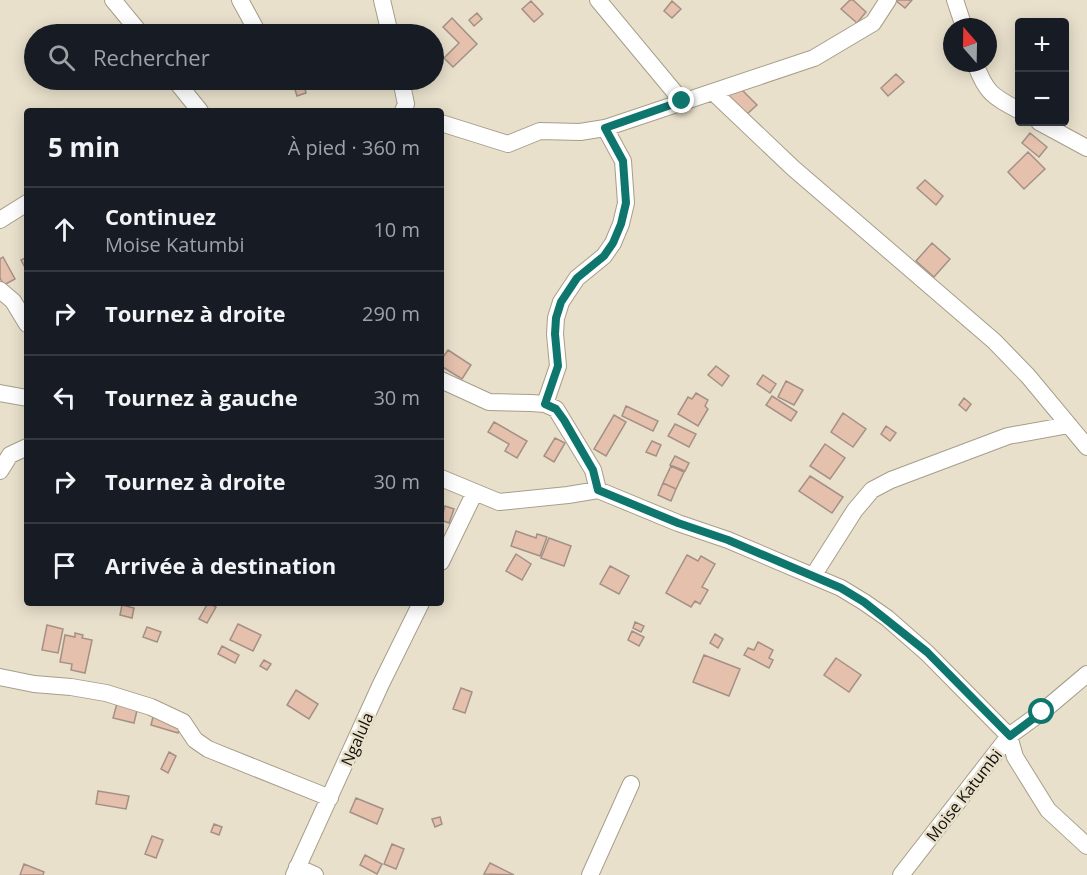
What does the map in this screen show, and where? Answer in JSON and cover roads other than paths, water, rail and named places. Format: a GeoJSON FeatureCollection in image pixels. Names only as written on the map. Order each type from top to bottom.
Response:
{"type":"FeatureCollection","features":[{"type":"Feature","properties":{"kind":"street"},"geometry":{"type":"LineString","coordinates":[[113,0],[133,24]]}},
{"type":"Feature","properties":{"kind":"street"},"geometry":{"type":"LineString","coordinates":[[240,0],[253,24]]}},
{"type":"Feature","properties":{"kind":"street"},"geometry":{"type":"LineString","coordinates":[[382,0],[388,24]]}},
{"type":"Feature","properties":{"kind":"street"},"geometry":{"type":"LineString","coordinates":[[598,0],[682,101]]}},
{"type":"Feature","properties":{"kind":"street"},"geometry":{"type":"LineString","coordinates":[[444,124],[508,144],[540,131],[580,132],[605,128],[814,58],[873,23],[888,0]]}},
{"type":"Feature","properties":{"kind":"street"},"geometry":{"type":"LineString","coordinates":[[955,0],[961,18]]}},
{"type":"Feature","properties":{"kind":"street"},"geometry":{"type":"LineString","coordinates":[[978,72],[982,82],[991,93],[1015,108]]}},
{"type":"Feature","properties":{"kind":"street"},"geometry":{"type":"LineString","coordinates":[[183,90],[198,108]]}},
{"type":"Feature","properties":{"kind":"street"},"geometry":{"type":"LineString","coordinates":[[403,90],[405,108]]}},
{"type":"Feature","properties":{"kind":"street"},"geometry":{"type":"LineString","coordinates":[[713,92],[785,161],[994,341],[1028,376],[1087,447]]}},
{"type":"Feature","properties":{"kind":"street"},"geometry":{"type":"LineString","coordinates":[[1046,126],[1087,148]]}},
{"type":"Feature","properties":{"kind":"street"},"geometry":{"type":"LineString","coordinates":[[545,404],[558,366],[555,334],[556,318],[561,302],[577,278],[604,256],[613,243],[624,214],[626,203],[623,161],[605,128]]}},
{"type":"Feature","properties":{"kind":"street"},"geometry":{"type":"LineString","coordinates":[[0,220],[24,205]]}},
{"type":"Feature","properties":{"kind":"street"},"geometry":{"type":"LineString","coordinates":[[0,290],[13,301],[24,319]]}},
{"type":"Feature","properties":{"kind":"street"},"geometry":{"type":"LineString","coordinates":[[444,381],[489,402],[545,404],[556,409],[593,470],[598,490]]}},
{"type":"Feature","properties":{"kind":"street"},"geometry":{"type":"LineString","coordinates":[[0,393],[24,397]]}},
{"type":"Feature","properties":{"kind":"street"},"geometry":{"type":"LineString","coordinates":[[813,576],[855,510],[872,490],[891,480],[1008,436],[1069,425]]}},
{"type":"Feature","properties":{"kind":"street"},"geometry":{"type":"LineString","coordinates":[[0,471],[10,455],[24,448]]}},
{"type":"Feature","properties":{"kind":"street"},"geometry":{"type":"LineString","coordinates":[[444,479],[499,502],[507,503],[598,490],[678,523],[728,540],[841,588],[887,618],[927,652],[1010,736],[1015,757],[1048,810],[1087,846]]}},
{"type":"Feature","properties":{"kind":"street"},"geometry":{"type":"LineString","coordinates":[[444,556],[476,492]]}},
{"type":"Feature","properties":{"kind":"street","name":"Ngalula"},"geometry":{"type":"LineString","coordinates":[[295,871],[420,606]]}},
{"type":"Feature","properties":{"kind":"street","name":"Moise Katumbi"},"geometry":{"type":"LineString","coordinates":[[901,875],[1010,736],[1087,674]]}},
{"type":"Feature","properties":{"kind":"street"},"geometry":{"type":"LineString","coordinates":[[0,677],[34,684],[106,693],[159,709],[183,722],[195,740],[208,749],[330,798]]}},
{"type":"Feature","properties":{"kind":"street"},"geometry":{"type":"LineString","coordinates":[[590,875],[631,784]]}},
{"type":"Feature","properties":{"kind":"street"},"geometry":{"type":"LineString","coordinates":[[295,871],[315,875]]}}]}
